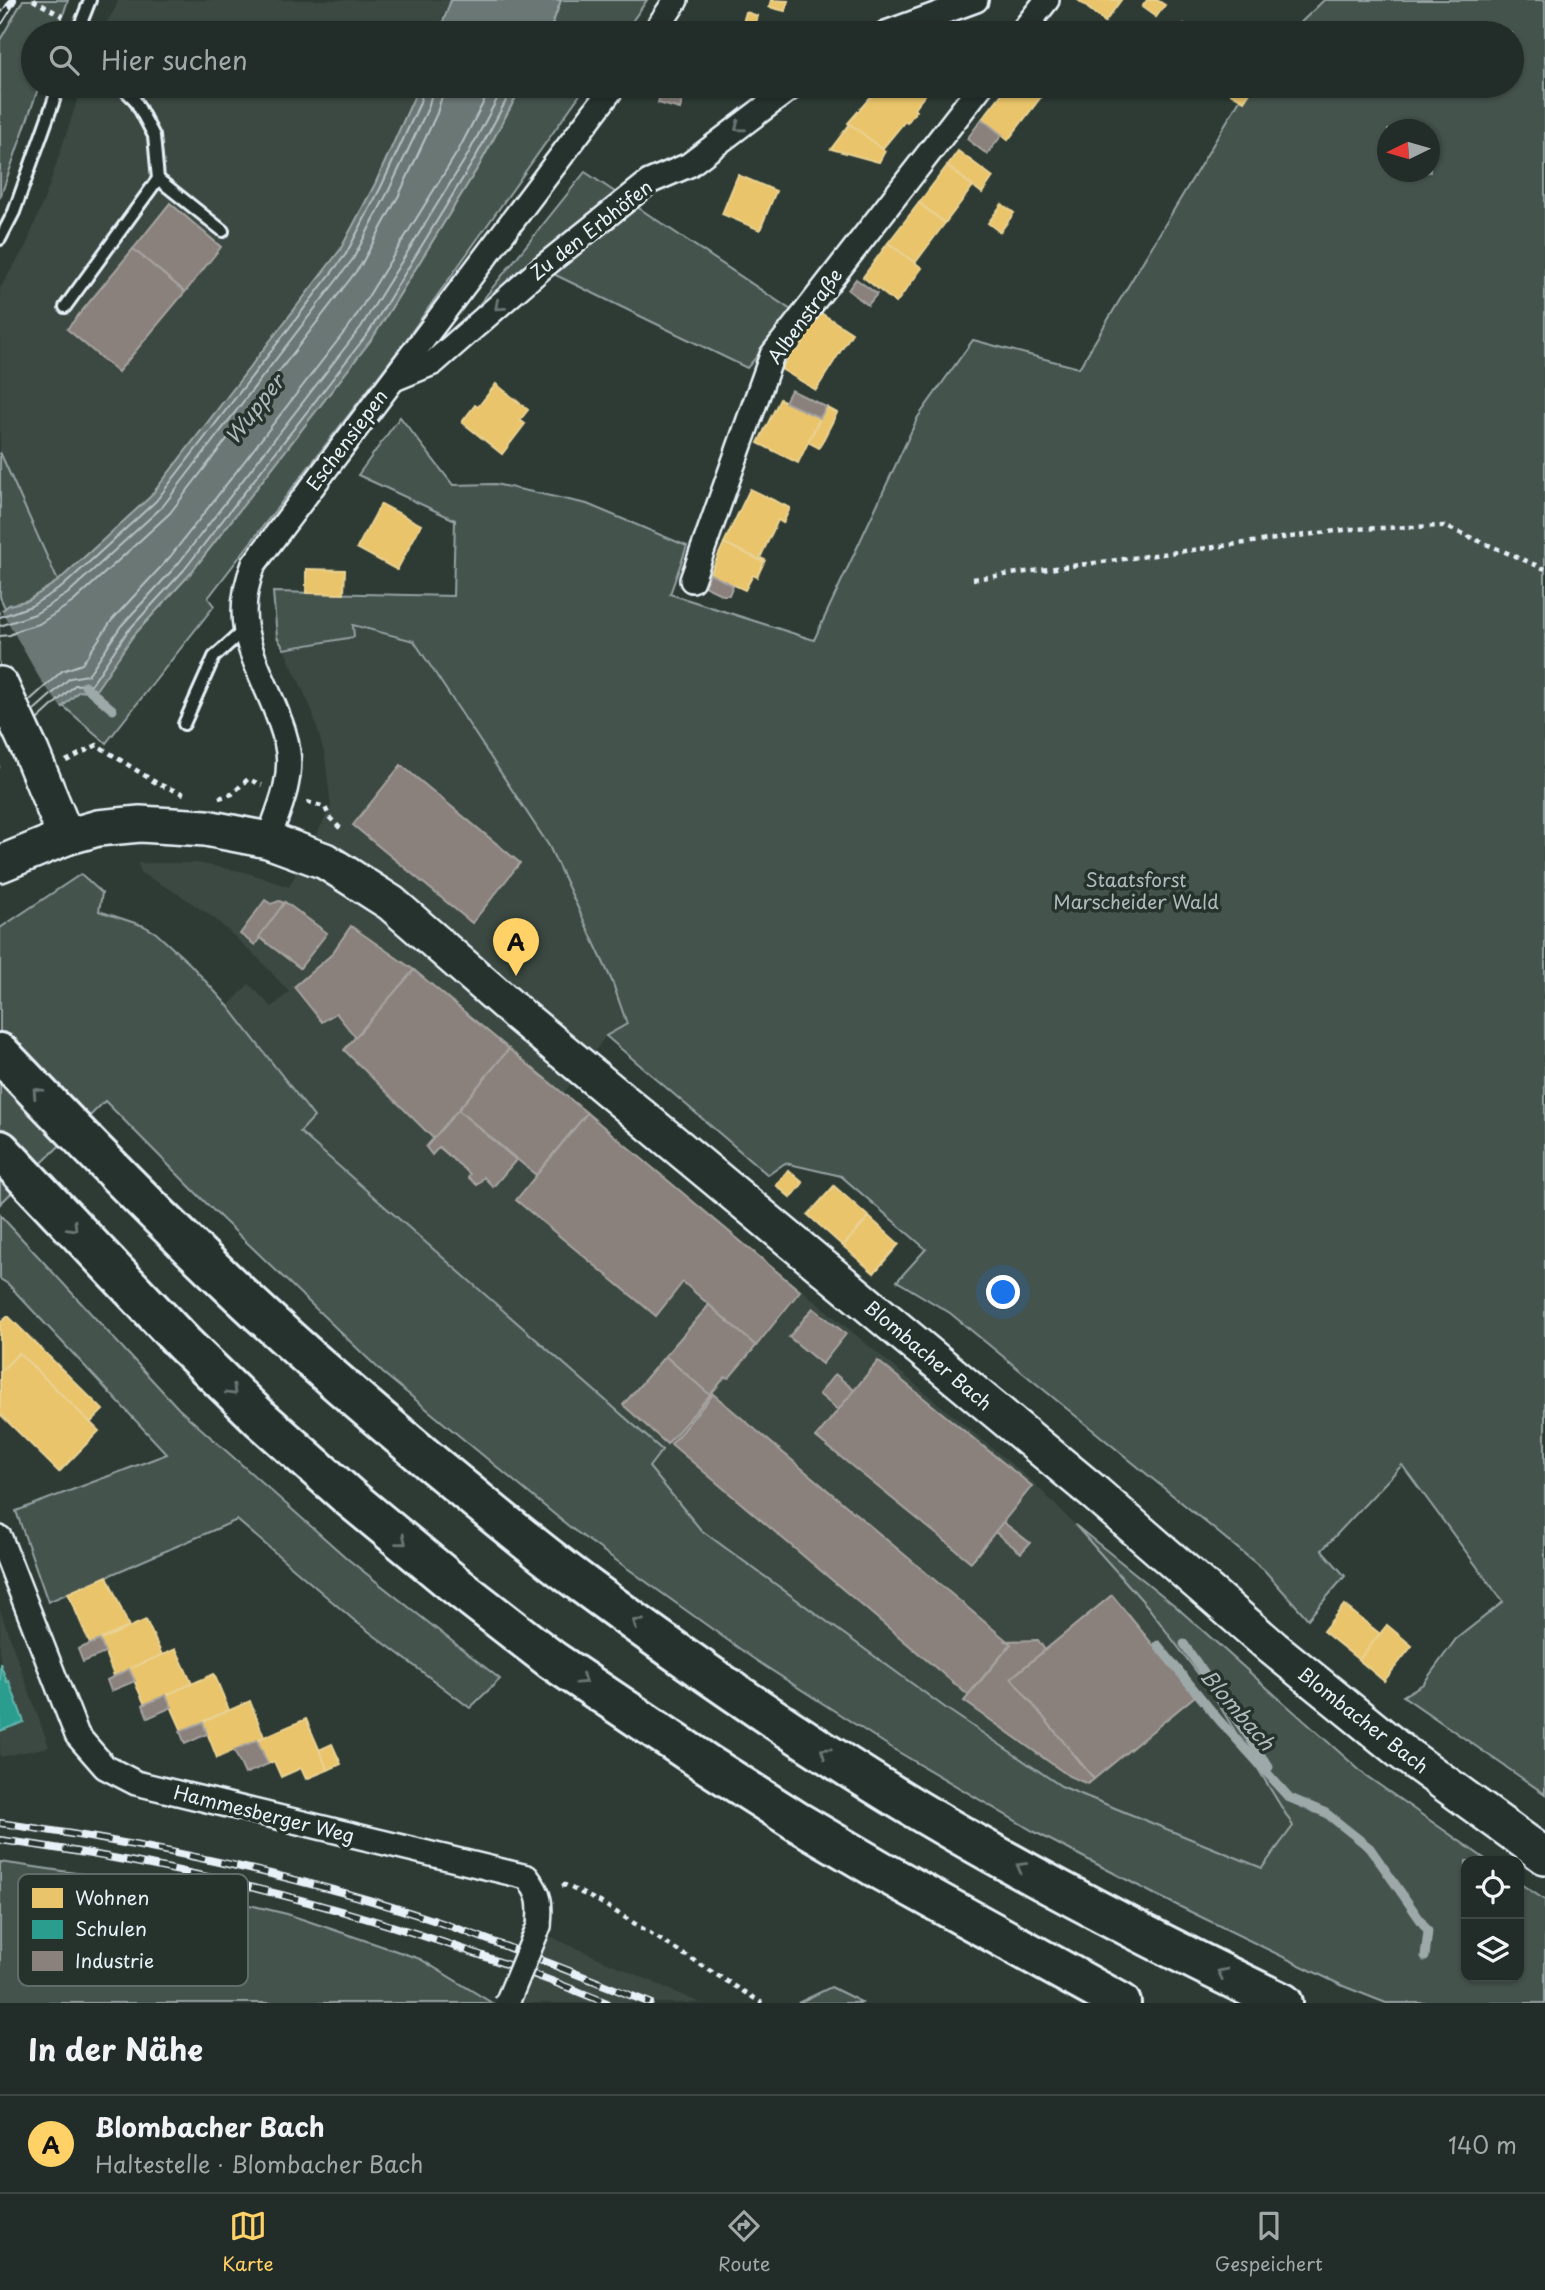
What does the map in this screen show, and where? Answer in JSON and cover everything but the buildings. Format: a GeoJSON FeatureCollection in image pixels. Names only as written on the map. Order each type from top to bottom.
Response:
{"type":"FeatureCollection","features":[{"type":"Feature","properties":{"kind":"highway"},"geometry":{"type":"LineString","coordinates":[[0,1053],[75,1132],[234,1289],[316,1364],[495,1515],[583,1584],[741,1696],[920,1812],[1154,1941],[1283,2003]]}},
{"type":"Feature","properties":{"kind":"highway"},"geometry":{"type":"LineString","coordinates":[[0,1150],[184,1344],[260,1418],[349,1497],[552,1660],[798,1822],[1121,2003]]}},
{"type":"Feature","properties":{"kind":"main road"},"geometry":{"type":"LineString","coordinates":[[0,685],[66,837]]}},
{"type":"Feature","properties":{"kind":"main road","name":"Blombacher Bach"},"geometry":{"type":"LineString","coordinates":[[0,864],[66,837],[98,828],[140,824],[206,828],[268,840],[325,862],[391,903],[529,1023],[1097,1494],[1273,1648],[1398,1750],[1545,1856]]}},
{"type":"Feature","properties":{"kind":"street"},"geometry":{"type":"LineString","coordinates":[[662,21],[676,0]]}},
{"type":"Feature","properties":{"kind":"street"},"geometry":{"type":"LineString","coordinates":[[918,21],[975,0]]}},
{"type":"Feature","properties":{"kind":"street"},"geometry":{"type":"LineString","coordinates":[[1030,21],[1047,0]]}},
{"type":"Feature","properties":{"kind":"street","name":"Eschensiepen"},"geometry":{"type":"LineString","coordinates":[[268,840],[284,795],[289,755],[285,734],[244,630],[243,597],[254,564],[605,98]]}},
{"type":"Feature","properties":{"kind":"street","name":"Zu den Erbhöfen"},"geometry":{"type":"LineString","coordinates":[[394,379],[433,363],[544,266],[649,182],[690,164],[777,98]]}},
{"type":"Feature","properties":{"kind":"street","name":"Albenstraße"},"geometry":{"type":"LineString","coordinates":[[692,580],[772,355],[972,98]]}},
{"type":"Feature","properties":{"kind":"street","name":"Hammesberger Weg"},"geometry":{"type":"LineString","coordinates":[[2,1547],[77,1735],[105,1767],[136,1783],[527,1877],[537,1889]]}},
{"type":"Feature","properties":{"kind":"street"},"geometry":{"type":"LineString","coordinates":[[507,2003],[539,1926],[541,1906],[537,1889]]}},
{"type":"Feature","properties":{"kind":"lane"},"geometry":{"type":"LineString","coordinates":[[82,21],[90,0]]}},
{"type":"Feature","properties":{"kind":"lane"},"geometry":{"type":"LineString","coordinates":[[0,239],[14,212],[55,98]]}},
{"type":"Feature","properties":{"kind":"lane"},"geometry":{"type":"LineString","coordinates":[[65,307],[158,179],[154,136],[133,98]]}},
{"type":"Feature","properties":{"kind":"lane"},"geometry":{"type":"LineString","coordinates":[[158,179],[223,231]]}},
{"type":"Feature","properties":{"kind":"lane"},"geometry":{"type":"LineString","coordinates":[[184,724],[214,657],[244,630]]}},
{"type":"Feature","properties":{"kind":"path"},"geometry":{"type":"LineString","coordinates":[[33,0],[65,21]]}},
{"type":"Feature","properties":{"kind":"path"},"geometry":{"type":"LineString","coordinates":[[973,579],[1351,529],[1444,526],[1545,569]]}},
{"type":"Feature","properties":{"kind":"path"},"geometry":{"type":"LineString","coordinates":[[36,763],[97,745],[158,783],[194,796]]}},
{"type":"Feature","properties":{"kind":"path"},"geometry":{"type":"LineString","coordinates":[[212,800],[232,794],[248,779],[284,795],[325,807],[330,818],[342,830]]}},
{"type":"Feature","properties":{"kind":"path"},"geometry":{"type":"LineString","coordinates":[[537,1889],[565,1885],[600,1902],[762,2003]]}},
{"type":"Feature","properties":{"kind":"shaded area"},"geometry":{"type":"Polygon","coordinates":[[[118,0],[451,0],[443,21],[108,21],[118,0]]]}},
{"type":"Feature","properties":{"kind":"shaded area"},"geometry":{"type":"Polygon","coordinates":[[[78,98],[414,98],[375,184],[340,250],[150,497],[58,581],[0,452],[0,288],[26,246],[78,98]]]}},
{"type":"Feature","properties":{"kind":"shaded area"},"geometry":{"type":"Polygon","coordinates":[[[353,625],[414,641],[549,846],[612,981],[627,1024],[606,1036],[564,1093],[1033,1482],[1075,1525],[1148,1607],[1208,1687],[1293,1826],[1262,1868],[1061,1786],[947,1709],[701,1530],[649,1467],[662,1449],[299,1131],[314,1117],[228,1006],[249,984],[272,1007],[289,992],[260,960],[214,918],[141,873],[138,863],[197,863],[245,872],[289,887],[331,807],[325,756],[312,710],[284,649],[354,637],[353,625]]]}},
{"type":"Feature","properties":{"kind":"shaded area"},"geometry":{"type":"Polygon","coordinates":[[[0,1610],[49,1747],[0,1757],[0,1610]]]}},
{"type":"Feature","properties":{"kind":"shaded area"},"geometry":{"type":"Polygon","coordinates":[[[549,1936],[700,2003],[522,2003],[549,1936]]]}},
{"type":"Feature","properties":{"kind":"green space"},"geometry":{"type":"Polygon","coordinates":[[[23,0],[68,0],[61,21],[21,21],[21,98],[35,98],[0,198],[0,40],[23,0]]]}},
{"type":"Feature","properties":{"kind":"green space"},"geometry":{"type":"Polygon","coordinates":[[[561,0],[647,0],[632,21],[553,21],[561,0]]]}},
{"type":"Feature","properties":{"kind":"green space","name":"Staatsforst Marscheider Wald"},"geometry":{"type":"Polygon","coordinates":[[[1324,0],[1545,0],[1545,1794],[1403,1696],[1423,1684],[1456,1639],[1503,1602],[1402,1465],[1322,1550],[1345,1576],[1308,1619],[1264,1570],[950,1313],[897,1281],[926,1249],[841,1176],[785,1163],[768,1175],[606,1036],[627,1024],[612,981],[549,846],[414,641],[353,625],[354,637],[284,649],[277,637],[273,592],[453,596],[455,520],[358,475],[400,417],[453,485],[495,484],[587,504],[687,546],[670,594],[814,640],[918,417],[973,340],[1079,368],[1241,98],[1524,98],[1524,21],[1302,21],[1324,0]]]}},
{"type":"Feature","properties":{"kind":"green space"},"geometry":{"type":"Polygon","coordinates":[[[516,98],[577,98],[403,344],[208,598],[214,606],[106,743],[62,705],[133,636],[190,574],[374,336],[480,164],[516,98]]]}},
{"type":"Feature","properties":{"kind":"green space"},"geometry":{"type":"Polygon","coordinates":[[[585,172],[794,312],[747,368],[533,264],[453,337],[585,172]]]}},
{"type":"Feature","properties":{"kind":"green space"},"geometry":{"type":"Polygon","coordinates":[[[0,452],[58,581],[28,600],[5,608],[0,597],[0,452]]]}},
{"type":"Feature","properties":{"kind":"green space"},"geometry":{"type":"Polygon","coordinates":[[[81,874],[102,893],[99,911],[144,926],[156,933],[190,964],[228,1006],[314,1117],[300,1132],[662,1450],[649,1467],[701,1530],[947,1709],[1061,1786],[1262,1868],[1293,1826],[1208,1687],[1148,1607],[1075,1525],[1173,1604],[1365,1775],[1481,1856],[1461,1856],[1461,1982],[1524,1982],[1524,1886],[1545,1900],[1545,2003],[1386,2003],[1343,1986],[1154,1894],[1033,1831],[895,1750],[754,1659],[571,1528],[383,1373],[213,1210],[105,1101],[0,1204],[0,928],[81,874]]]}},
{"type":"Feature","properties":{"kind":"green space"},"geometry":{"type":"Polygon","coordinates":[[[0,1215],[179,1409],[349,1560],[500,1679],[470,1708],[355,1621],[237,1520],[48,1602],[16,1511],[167,1454],[8,1284],[0,1279],[0,1215]]]}},
{"type":"Feature","properties":{"kind":"green space"},"geometry":{"type":"Polygon","coordinates":[[[0,1862],[83,1874],[18,1874],[18,1986],[248,1986],[248,1905],[287,1914],[420,1959],[492,2003],[0,2003],[0,1862]]]}},
{"type":"Feature","properties":{"kind":"green space"},"geometry":{"type":"Polygon","coordinates":[[[831,1987],[863,2003],[798,2003],[831,1987]]]}},
{"type":"Feature","properties":{"kind":"water"},"geometry":{"type":"Polygon","coordinates":[[[451,0],[561,0],[553,21],[443,21],[451,0]]]}},
{"type":"Feature","properties":{"kind":"water","name":"Wupper"},"geometry":{"type":"Polygon","coordinates":[[[414,98],[516,98],[480,164],[374,336],[190,574],[133,636],[94,693],[79,691],[0,767],[0,612],[9,605],[29,600],[58,581],[150,497],[340,250],[375,184],[414,98]]]}},
{"type":"Feature","properties":{"kind":"pier"},"geometry":{"type":"Polygon","coordinates":[[[0,608],[40,679],[63,710],[0,771],[0,608]]]}},
{"type":"Feature","properties":{"kind":"waterway","name":"Blombach"},"geometry":{"type":"LineString","coordinates":[[85,686],[113,710]]}},
{"type":"Feature","properties":{"kind":"waterway","name":"Blombach"},"geometry":{"type":"LineString","coordinates":[[1184,1644],[1269,1767]]}},
{"type":"Feature","properties":{"kind":"waterway","name":"Blombach"},"geometry":{"type":"LineString","coordinates":[[1158,1645],[1219,1720],[1290,1798],[1326,1813],[1370,1848],[1428,1931],[1425,1957]]}},
{"type":"Feature","properties":{"kind":"railway"},"geometry":{"type":"LineString","coordinates":[[0,21],[13,0]]}},
{"type":"Feature","properties":{"kind":"railway"},"geometry":{"type":"LineString","coordinates":[[0,1823],[220,1862],[329,1889],[436,1921],[650,2003]]}},
{"type":"Feature","properties":{"kind":"railway"},"geometry":{"type":"LineString","coordinates":[[0,1840],[191,1874]]}},
{"type":"Feature","properties":{"kind":"railway"},"geometry":{"type":"LineString","coordinates":[[248,1887],[308,1902],[459,1948],[607,2003]]}},
{"type":"Feature","properties":{"kind":"place","name":"Blombacher Bach"},"geometry":{"type":"Point","coordinates":[516,976]}}]}
